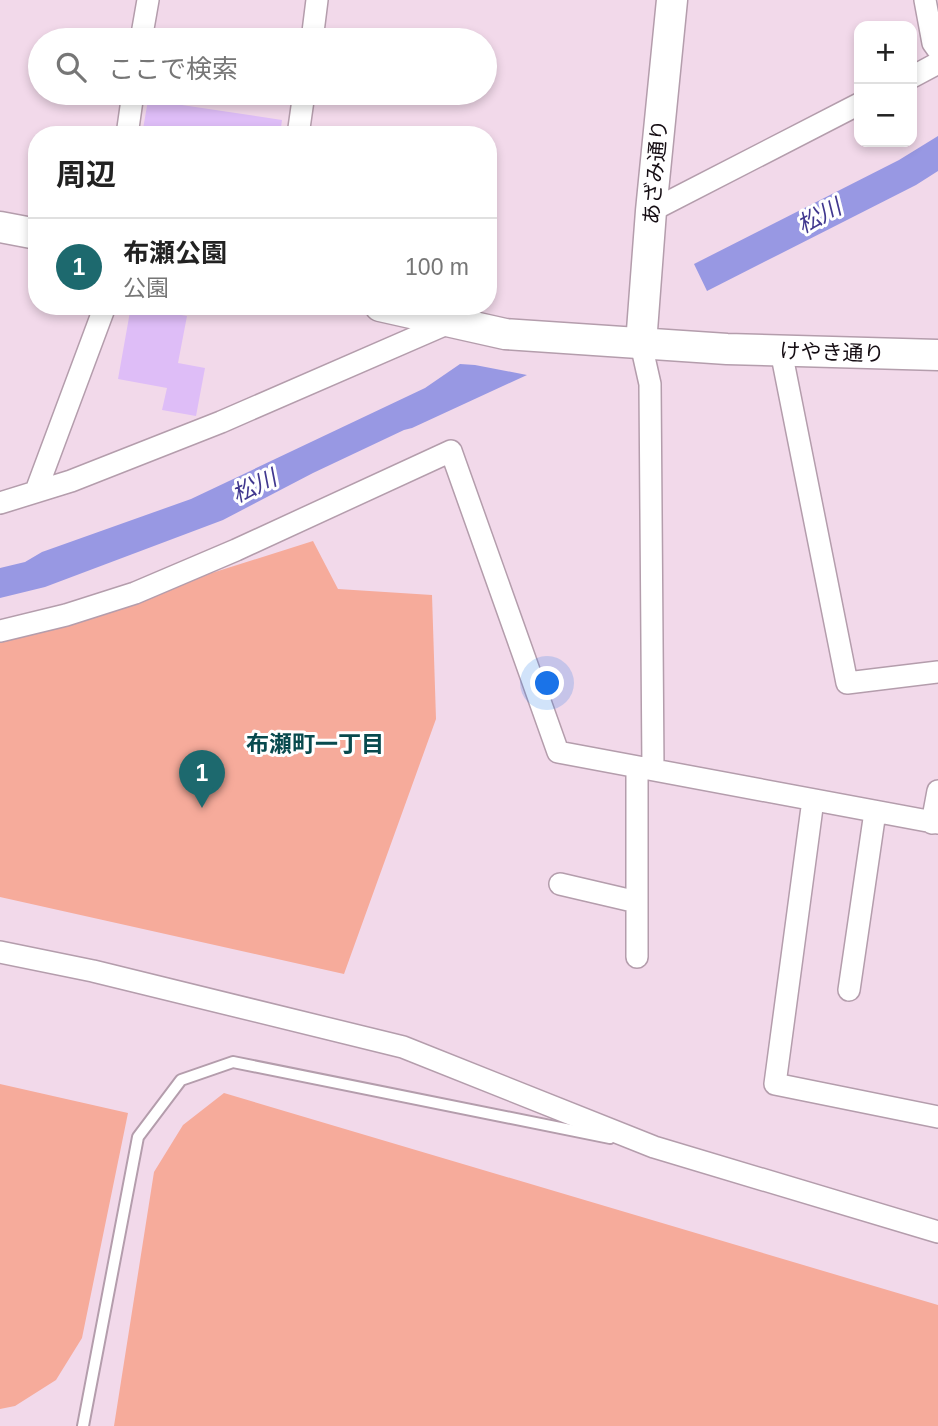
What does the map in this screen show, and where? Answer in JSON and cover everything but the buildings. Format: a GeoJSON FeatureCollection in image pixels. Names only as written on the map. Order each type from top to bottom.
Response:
{"type":"FeatureCollection","features":[{"type":"Feature","properties":{"kind":"street"},"geometry":{"type":"LineString","coordinates":[[143,28],[148,0]]}},
{"type":"Feature","properties":{"kind":"street"},"geometry":{"type":"LineString","coordinates":[[314,28],[317,0]]}},
{"type":"Feature","properties":{"kind":"street","name":"あざみ通り"},"geometry":{"type":"LineString","coordinates":[[641,344],[650,211],[672,0]]}},
{"type":"Feature","properties":{"kind":"street"},"geometry":{"type":"LineString","coordinates":[[925,0],[933,43],[938,50]]}},
{"type":"Feature","properties":{"kind":"street"},"geometry":{"type":"LineString","coordinates":[[917,74],[938,63]]}},
{"type":"Feature","properties":{"kind":"street"},"geometry":{"type":"LineString","coordinates":[[128,126],[132,105]]}},
{"type":"Feature","properties":{"kind":"street"},"geometry":{"type":"LineString","coordinates":[[299,126],[302,105]]}},
{"type":"Feature","properties":{"kind":"street"},"geometry":{"type":"LineString","coordinates":[[650,211],[854,107]]}},
{"type":"Feature","properties":{"kind":"street"},"geometry":{"type":"LineString","coordinates":[[0,227],[28,232]]}},
{"type":"Feature","properties":{"kind":"street"},"geometry":{"type":"LineString","coordinates":[[36,491],[102,315]]}},
{"type":"Feature","properties":{"kind":"street"},"geometry":{"type":"LineString","coordinates":[[420,315],[461,324]]}},
{"type":"Feature","properties":{"kind":"street"},"geometry":{"type":"LineString","coordinates":[[0,503],[71,481],[461,324]]}},
{"type":"Feature","properties":{"kind":"street","name":"けやき通り"},"geometry":{"type":"LineString","coordinates":[[461,324],[505,334],[641,344],[938,355]]}},
{"type":"Feature","properties":{"kind":"street"},"geometry":{"type":"LineString","coordinates":[[637,957],[637,902],[645,768],[650,384],[641,344]]}},
{"type":"Feature","properties":{"kind":"street"},"geometry":{"type":"LineString","coordinates":[[781,351],[847,683],[938,672]]}},
{"type":"Feature","properties":{"kind":"street"},"geometry":{"type":"LineString","coordinates":[[0,631],[66,615],[135,593],[236,550],[451,451],[558,752],[935,823],[938,792]]}},
{"type":"Feature","properties":{"kind":"street"},"geometry":{"type":"LineString","coordinates":[[813,800],[775,1084],[938,1117]]}},
{"type":"Feature","properties":{"kind":"street"},"geometry":{"type":"LineString","coordinates":[[849,990],[875,812]]}},
{"type":"Feature","properties":{"kind":"street"},"geometry":{"type":"LineString","coordinates":[[560,884],[637,902]]}},
{"type":"Feature","properties":{"kind":"street"},"geometry":{"type":"LineString","coordinates":[[0,952],[107,974],[403,1047],[654,1147],[938,1232]]}},
{"type":"Feature","properties":{"kind":"lane"},"geometry":{"type":"LineString","coordinates":[[83,1426],[138,1136],[181,1080],[233,1062],[654,1147]]}},
{"type":"Feature","properties":{"kind":"shaded area"},"geometry":{"type":"Polygon","coordinates":[[[313,541],[338,589],[432,595],[436,719],[344,974],[0,897],[0,640],[313,541]]]}},
{"type":"Feature","properties":{"kind":"shaded area"},"geometry":{"type":"Polygon","coordinates":[[[0,1084],[128,1113],[82,1338],[56,1380],[15,1406],[0,1409],[0,1084]]]}},
{"type":"Feature","properties":{"kind":"shaded area"},"geometry":{"type":"Polygon","coordinates":[[[224,1093],[938,1305],[938,1426],[114,1426],[154,1172],[183,1125],[224,1093]]]}},
{"type":"Feature","properties":{"kind":"water","name":"松川"},"geometry":{"type":"Polygon","coordinates":[[[938,136],[938,171],[916,185],[707,291],[694,264],[899,160],[938,136]]]}},
{"type":"Feature","properties":{"kind":"water","name":"松川"},"geometry":{"type":"Polygon","coordinates":[[[460,364],[527,375],[313,473],[223,520],[45,587],[0,598],[0,568],[25,562],[42,552],[191,499],[425,388],[460,364]]]}},
{"type":"Feature","properties":{"kind":"place","name":"布瀬公園"},"geometry":{"type":"Point","coordinates":[202,808]}},
{"type":"Feature","properties":{"kind":"district","name":"布瀬町一丁目"},"geometry":{"type":"Point","coordinates":[315,744]}}]}
